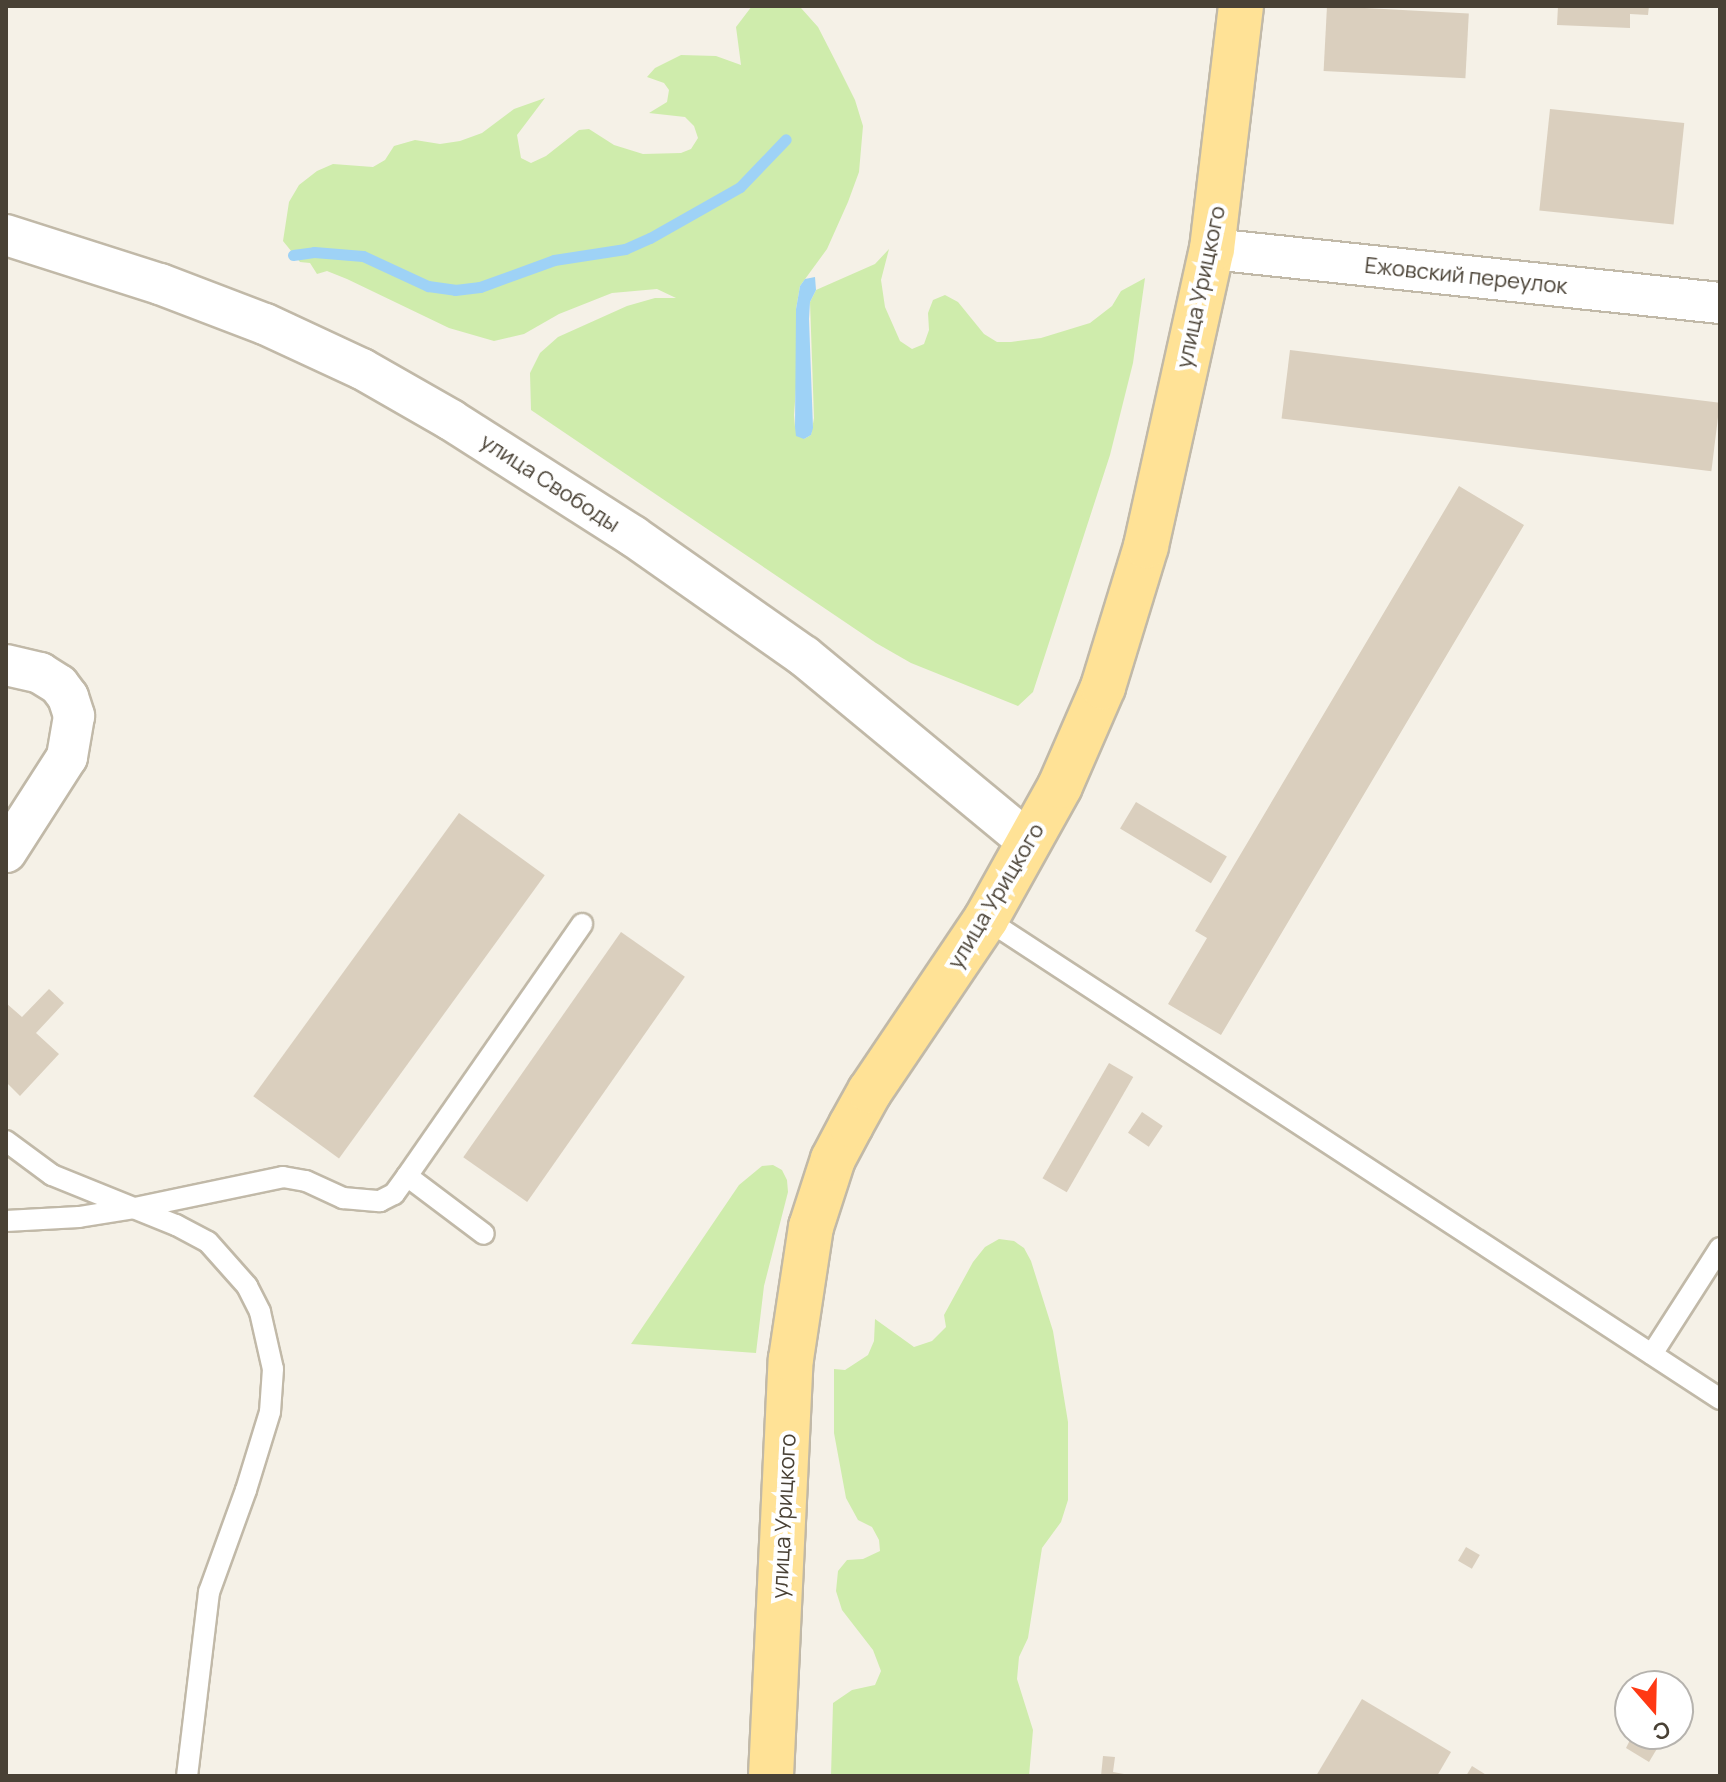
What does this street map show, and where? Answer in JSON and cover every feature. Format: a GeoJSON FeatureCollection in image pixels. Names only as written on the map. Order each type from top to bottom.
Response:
{"type":"FeatureCollection","features":[{"type":"Feature","properties":{"kind":"main road","name":"улица Урицкого"},"geometry":{"type":"LineString","coordinates":[[771,1776],[791,1359],[811,1227],[833,1159],[870,1091],[986,919],[1030,843],[1060,786],[1103,687],[1146,546],[1212,249],[1241,6]]}},
{"type":"Feature","properties":{"kind":"street","name":"улица Свободы"},"geometry":{"type":"LineString","coordinates":[[6,235],[160,284],[265,324],[362,369],[451,420],[633,536],[804,656],[1030,843]]}},
{"type":"Feature","properties":{"kind":"street","name":"Ежовский переулок"},"geometry":{"type":"LineString","coordinates":[[1212,249],[1720,303]]}},
{"type":"Feature","properties":{"kind":"street"},"geometry":{"type":"LineString","coordinates":[[6,665],[40,673],[59,685],[68,697],[74,716],[67,757],[6,852]]}},
{"type":"Feature","properties":{"kind":"lane"},"geometry":{"type":"LineString","coordinates":[[986,919],[1720,1399]]}},
{"type":"Feature","properties":{"kind":"lane"},"geometry":{"type":"LineString","coordinates":[[6,1221],[79,1217],[283,1177],[306,1181],[343,1198],[380,1201],[394,1194],[582,924]]}},
{"type":"Feature","properties":{"kind":"lane"},"geometry":{"type":"LineString","coordinates":[[6,1141],[52,1175],[135,1208],[208,1242],[229,1262],[260,1312],[273,1369],[270,1412],[209,1592],[187,1776]]}},
{"type":"Feature","properties":{"kind":"lane"},"geometry":{"type":"LineString","coordinates":[[407,1176],[484,1234]]}},
{"type":"Feature","properties":{"kind":"lane"},"geometry":{"type":"LineString","coordinates":[[1652,1354],[1720,1248]]}},
{"type":"Feature","properties":{"kind":"green space"},"geometry":{"type":"Polygon","coordinates":[[[752,6],[801,8],[818,27],[855,100],[863,126],[859,172],[848,202],[827,249],[800,286],[796,309],[798,361],[794,415],[795,427],[804,439],[811,435],[814,418],[810,302],[816,290],[875,264],[889,249],[881,280],[885,307],[900,341],[912,349],[924,344],[933,300],[945,295],[958,302],[984,334],[997,342],[1011,342],[1041,338],[1090,323],[1112,306],[1121,291],[1145,278],[1133,363],[1110,455],[1033,692],[1018,706],[911,663],[876,643],[531,410],[530,373],[540,353],[558,337],[627,306],[655,298],[676,298],[657,289],[612,293],[559,314],[524,334],[494,341],[449,328],[327,271],[317,274],[310,263],[300,262],[283,241],[289,202],[299,185],[317,171],[333,164],[373,167],[385,160],[394,146],[415,140],[440,144],[460,141],[482,133],[514,109],[545,98],[517,135],[521,158],[531,163],[546,156],[579,130],[589,129],[614,145],[643,154],[681,153],[691,149],[698,138],[694,126],[685,117],[649,113],[667,102],[669,90],[664,83],[647,77],[655,68],[681,55],[716,56],[741,65],[736,27],[752,6]]]}},
{"type":"Feature","properties":{"kind":"green space"},"geometry":{"type":"Polygon","coordinates":[[[773,1165],[782,1170],[788,1192],[764,1286],[756,1353],[631,1344],[739,1185],[762,1166],[773,1165]]]}},
{"type":"Feature","properties":{"kind":"green space"},"geometry":{"type":"Polygon","coordinates":[[[999,1239],[1014,1241],[1024,1248],[1031,1261],[1053,1331],[1068,1422],[1068,1500],[1061,1522],[1042,1548],[1028,1638],[1019,1657],[1017,1679],[1033,1730],[1029,1776],[831,1776],[833,1703],[852,1690],[875,1685],[881,1671],[873,1650],[842,1610],[836,1591],[838,1571],[847,1560],[863,1559],[880,1551],[879,1540],[872,1527],[858,1520],[846,1498],[834,1433],[834,1369],[845,1370],[868,1355],[874,1341],[875,1319],[914,1347],[932,1341],[946,1327],[944,1315],[973,1262],[985,1247],[999,1239]]]}},
{"type":"Feature","properties":{"kind":"water"},"geometry":{"type":"Polygon","coordinates":[[[815,277],[816,290],[810,302],[809,319],[813,428],[811,435],[804,439],[796,436],[795,427],[796,309],[800,286],[805,279],[815,277]]]}},
{"type":"Feature","properties":{"kind":"building"},"geometry":{"type":"Polygon","coordinates":[[[1327,6],[1469,13],[1465,78],[1324,71],[1327,6]]]}},
{"type":"Feature","properties":{"kind":"building"},"geometry":{"type":"Polygon","coordinates":[[[1558,6],[1649,6],[1648,15],[1630,14],[1630,28],[1557,25],[1558,6]]]}},
{"type":"Feature","properties":{"kind":"building"},"geometry":{"type":"Polygon","coordinates":[[[1550,109],[1684,123],[1674,225],[1539,210],[1550,109]]]}},
{"type":"Feature","properties":{"kind":"building"},"geometry":{"type":"Polygon","coordinates":[[[1290,350],[1720,403],[1711,471],[1282,418],[1290,350]]]}},
{"type":"Feature","properties":{"kind":"building"},"geometry":{"type":"Polygon","coordinates":[[[1459,486],[1524,525],[1221,1035],[1168,1004],[1207,938],[1195,931],[1459,486]]]}},
{"type":"Feature","properties":{"kind":"building"},"geometry":{"type":"Polygon","coordinates":[[[1136,802],[1227,857],[1211,883],[1120,829],[1136,802]]]}},
{"type":"Feature","properties":{"kind":"building"},"geometry":{"type":"Polygon","coordinates":[[[459,813],[545,875],[339,1158],[253,1096],[459,813]]]}},
{"type":"Feature","properties":{"kind":"building"},"geometry":{"type":"Polygon","coordinates":[[[621,932],[685,977],[527,1202],[463,1157],[621,932]]]}},
{"type":"Feature","properties":{"kind":"building"},"geometry":{"type":"Polygon","coordinates":[[[49,989],[64,1003],[36,1033],[59,1054],[20,1096],[6,1082],[6,1003],[22,1017],[49,989]]]}},
{"type":"Feature","properties":{"kind":"building"},"geometry":{"type":"Polygon","coordinates":[[[1109,1063],[1133,1077],[1067,1192],[1042,1178],[1109,1063]]]}},
{"type":"Feature","properties":{"kind":"building"},"geometry":{"type":"Polygon","coordinates":[[[1142,1112],[1163,1126],[1149,1147],[1128,1133],[1142,1112]]]}},
{"type":"Feature","properties":{"kind":"building"},"geometry":{"type":"Polygon","coordinates":[[[1466,1547],[1480,1555],[1472,1569],[1458,1561],[1466,1547]]]}},
{"type":"Feature","properties":{"kind":"building"},"geometry":{"type":"Polygon","coordinates":[[[1362,1699],[1451,1752],[1437,1776],[1316,1776],[1362,1699]]]}},
{"type":"Feature","properties":{"kind":"building"},"geometry":{"type":"Polygon","coordinates":[[[1629,1750],[1656,1750],[1649,1762],[1629,1750]]]}},
{"type":"Feature","properties":{"kind":"building"},"geometry":{"type":"Polygon","coordinates":[[[1103,1756],[1115,1757],[1113,1772],[1135,1776],[1101,1776],[1103,1756]]]}},
{"type":"Feature","properties":{"kind":"building"},"geometry":{"type":"Polygon","coordinates":[[[1472,1766],[1488,1776],[1466,1776],[1472,1766]]]}},
{"type":"Feature","properties":{"kind":"waterway"},"geometry":{"type":"LineString","coordinates":[[293,255],[314,252],[363,256],[428,286],[455,290],[480,287],[554,260],[625,249],[650,238],[740,187],[786,139]]}}]}
